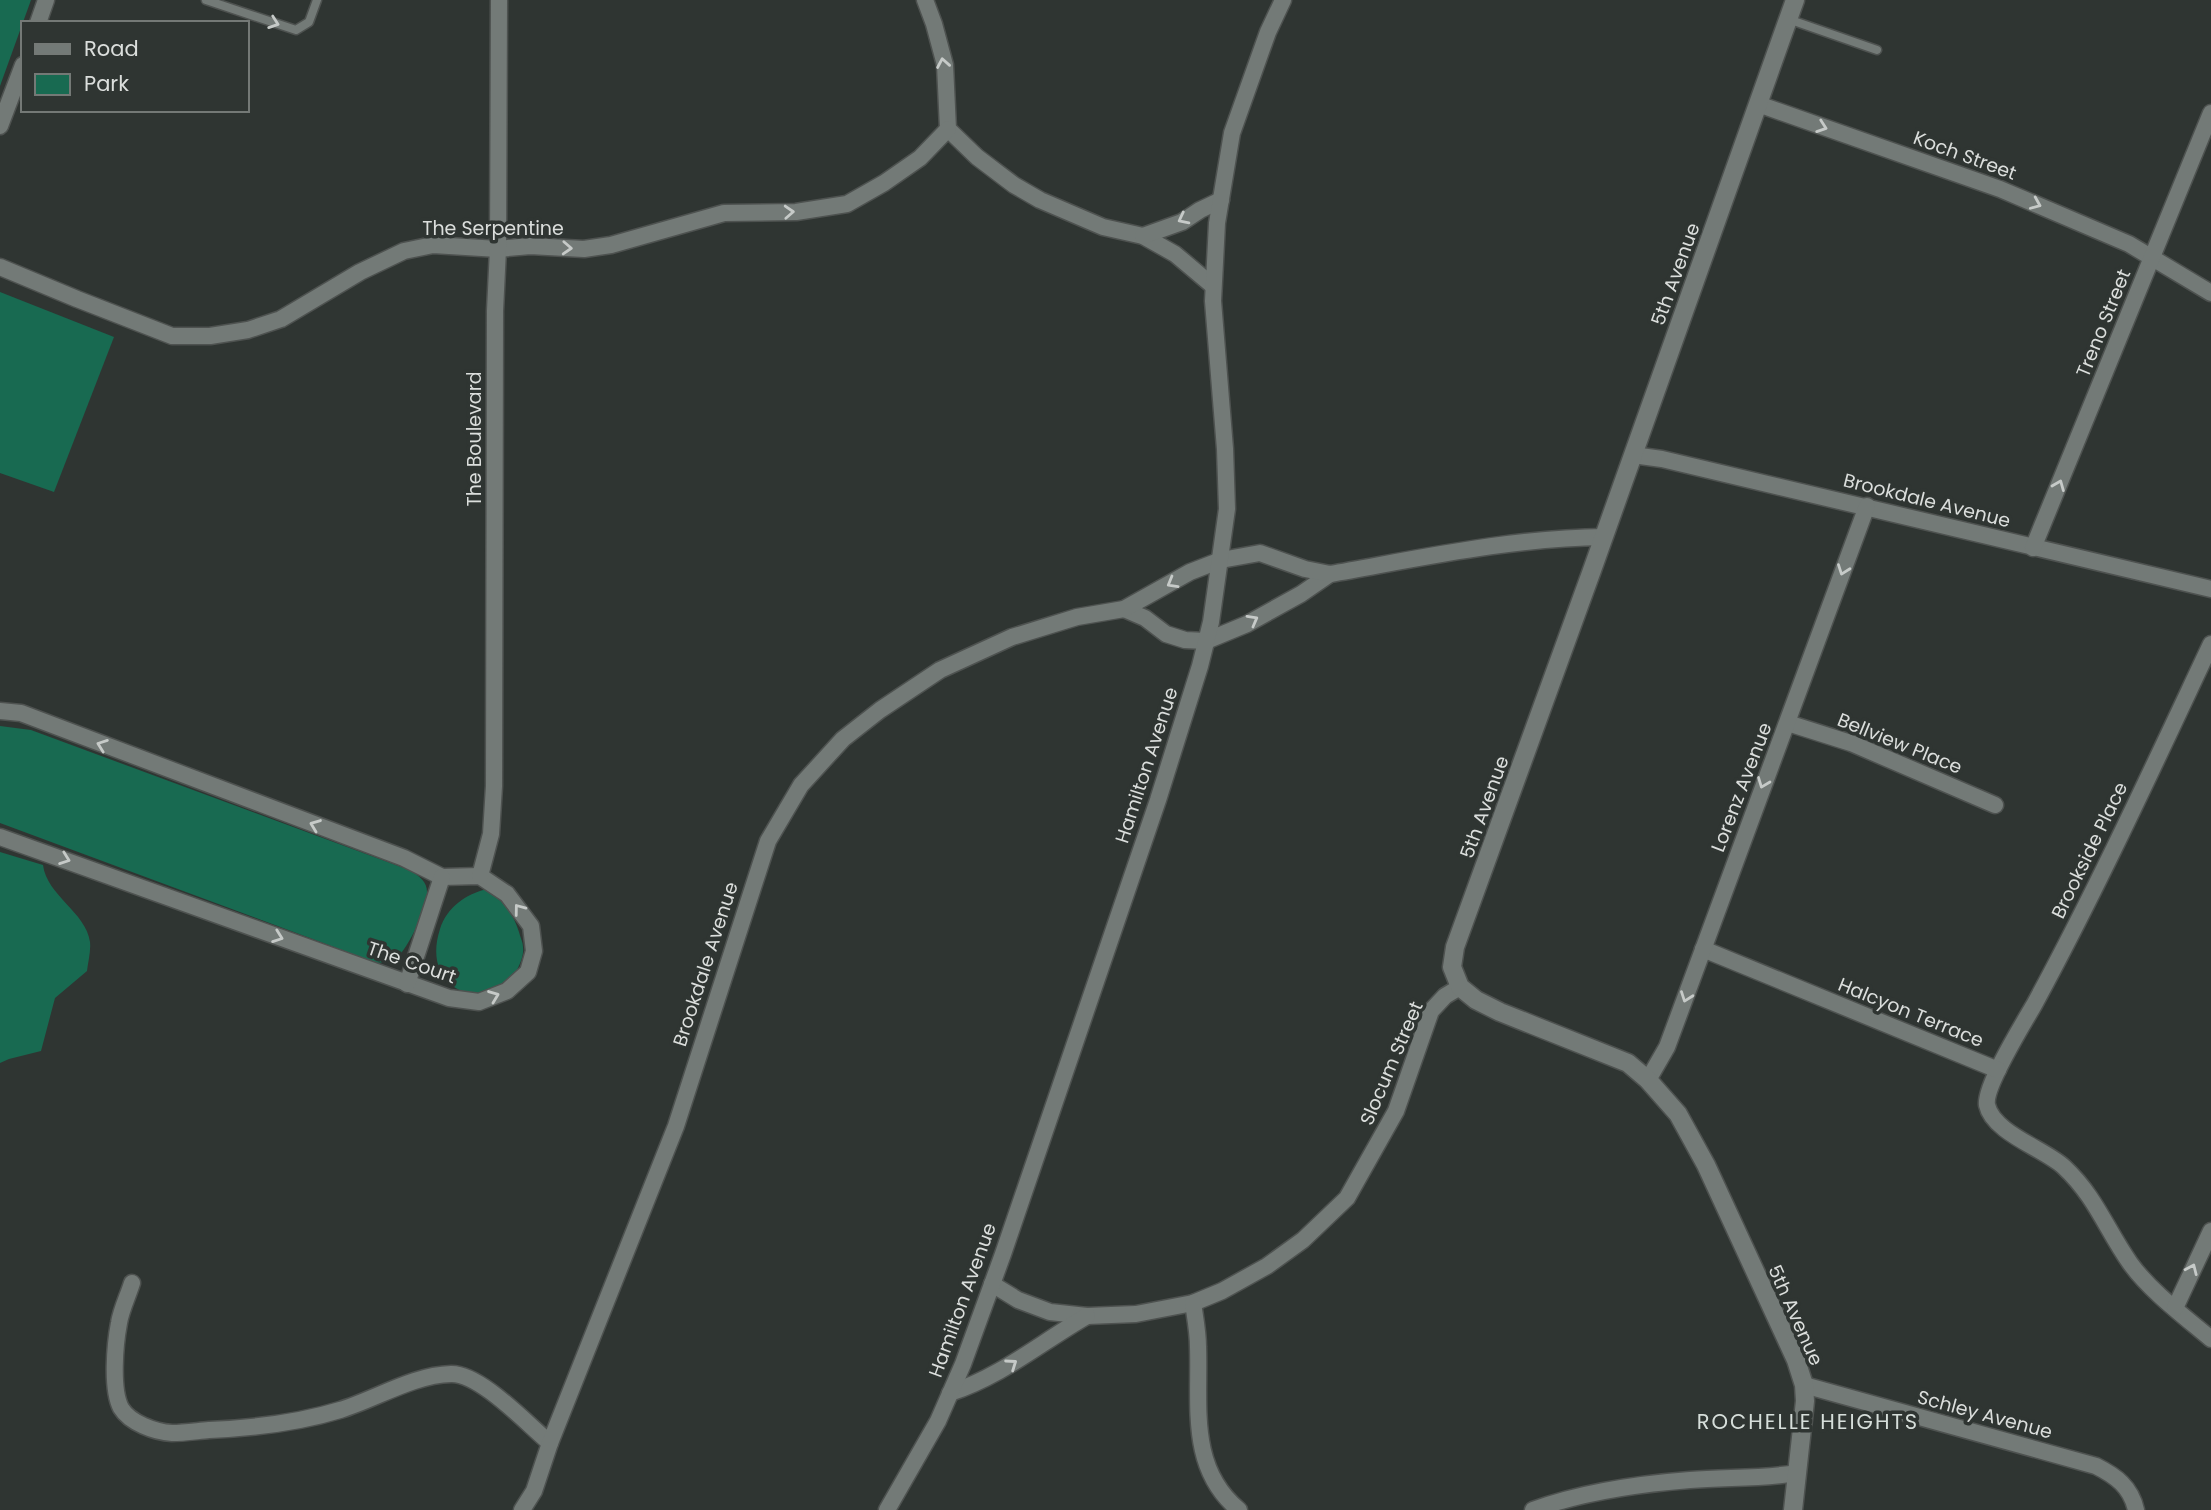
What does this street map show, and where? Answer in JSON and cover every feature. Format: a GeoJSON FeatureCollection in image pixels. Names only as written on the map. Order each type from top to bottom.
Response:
{"type":"FeatureCollection","features":[{"type":"Feature","properties":{"kind":"street"},"geometry":{"type":"LineString","coordinates":[[39,21],[46,0]]}},
{"type":"Feature","properties":{"kind":"street","name":"The Boulevard"},"geometry":{"type":"LineString","coordinates":[[481,876],[491,834],[494,786],[499,0]]}},
{"type":"Feature","properties":{"kind":"street"},"geometry":{"type":"LineString","coordinates":[[925,0],[945,65],[948,129],[977,157],[1014,185],[1074,216],[1103,227],[1143,236],[1175,254],[1213,286]]}},
{"type":"Feature","properties":{"kind":"street","name":"Hamilton Avenue"},"geometry":{"type":"LineString","coordinates":[[887,1510],[938,1421],[992,1284],[1158,800],[1206,641],[1221,561],[1227,509],[1213,286],[1215,242],[1232,133],[1268,32],[1283,0]]}},
{"type":"Feature","properties":{"kind":"street","name":"5th Avenue"},"geometry":{"type":"LineString","coordinates":[[1793,1510],[1805,1401],[1804,1385],[1783,1329],[1706,1166],[1678,1114],[1648,1080],[1628,1063],[1476,1000],[1460,987],[1451,967],[1455,947],[1795,0]]}},
{"type":"Feature","properties":{"kind":"street"},"geometry":{"type":"LineString","coordinates":[[0,126],[21,70]]}},
{"type":"Feature","properties":{"kind":"street","name":"Koch Street"},"geometry":{"type":"LineString","coordinates":[[1758,104],[2000,189],[2129,244],[2211,293]]}},
{"type":"Feature","properties":{"kind":"street","name":"Treno Street"},"geometry":{"type":"LineString","coordinates":[[2034,548],[2211,113]]}},
{"type":"Feature","properties":{"kind":"street","name":"The Serpentine"},"geometry":{"type":"LineString","coordinates":[[0,267],[172,336],[210,336],[248,330],[281,319],[360,272],[404,251],[433,245],[498,249],[530,246],[584,249],[611,245],[724,213],[796,212],[847,204],[920,158],[948,129]]}},
{"type":"Feature","properties":{"kind":"street"},"geometry":{"type":"LineString","coordinates":[[1143,236],[1182,222],[1200,209],[1221,200]]}},
{"type":"Feature","properties":{"kind":"street","name":"Brookdale Avenue"},"geometry":{"type":"LineString","coordinates":[[1633,455],[1662,459],[1867,506],[2211,589]]}},
{"type":"Feature","properties":{"kind":"street","name":"Lorenz Avenue"},"geometry":{"type":"LineString","coordinates":[[1648,1080],[1667,1047],[1867,506]]}},
{"type":"Feature","properties":{"kind":"street","name":"Brookdale Avenue"},"geometry":{"type":"LineString","coordinates":[[522,1510],[534,1491],[550,1443],[676,1126],[768,841],[801,785],[843,739],[880,710],[940,670],[1012,637],[1077,617],[1124,609],[1190,572],[1221,561],[1260,553],[1306,569],[1330,574],[1486,546],[1604,537]]}},
{"type":"Feature","properties":{"kind":"street","name":"Brookdale Avenue"},"geometry":{"type":"LineString","coordinates":[[1206,641],[1247,624],[1301,594],[1330,574]]}},
{"type":"Feature","properties":{"kind":"street"},"geometry":{"type":"LineString","coordinates":[[1124,609],[1145,618],[1166,634],[1185,640],[1206,641]]}},
{"type":"Feature","properties":{"kind":"street","name":"Brookside Place"},"geometry":{"type":"LineString","coordinates":[[1998,1070],[2095,888],[2211,644]]}},
{"type":"Feature","properties":{"kind":"street"},"geometry":{"type":"LineString","coordinates":[[0,711],[21,713],[404,858],[442,877],[481,876]]}},
{"type":"Feature","properties":{"kind":"street","name":"Bellview Place"},"geometry":{"type":"LineString","coordinates":[[1788,723],[1851,743],[1995,804]]}},
{"type":"Feature","properties":{"kind":"street","name":"The Court"},"geometry":{"type":"LineString","coordinates":[[0,837],[407,984],[449,998],[479,1002],[507,991],[528,972],[534,951],[531,926],[507,894],[481,876]]}},
{"type":"Feature","properties":{"kind":"street"},"geometry":{"type":"LineString","coordinates":[[407,984],[442,877]]}},
{"type":"Feature","properties":{"kind":"street","name":"Halcyon Terrace"},"geometry":{"type":"LineString","coordinates":[[1703,950],[1998,1070],[1988,1094],[1987,1105],[1992,1116],[2002,1127],[2060,1164],[2079,1181],[2132,1265],[2211,1339]]}},
{"type":"Feature","properties":{"kind":"street","name":"Slocum Street"},"geometry":{"type":"LineString","coordinates":[[992,1284],[1018,1300],[1041,1308],[1087,1317],[1136,1314],[1193,1303],[1268,1266],[1303,1240],[1347,1198],[1396,1111],[1432,1012],[1445,996],[1460,987]]}},
{"type":"Feature","properties":{"kind":"street"},"geometry":{"type":"LineString","coordinates":[[2175,1308],[2211,1231]]}},
{"type":"Feature","properties":{"kind":"street"},"geometry":{"type":"LineString","coordinates":[[132,1283],[119,1323],[115,1380],[121,1407],[134,1421],[151,1428],[170,1433],[251,1428],[298,1420],[341,1410],[407,1384],[451,1374],[467,1376],[482,1384],[550,1443]]}},
{"type":"Feature","properties":{"kind":"street"},"geometry":{"type":"LineString","coordinates":[[1193,1303],[1198,1344],[1198,1417],[1204,1455],[1216,1486],[1239,1510]]}},
{"type":"Feature","properties":{"kind":"street","name":"Slocum Street"},"geometry":{"type":"LineString","coordinates":[[950,1393],[1000,1373],[1053,1335],[1087,1317]]}},
{"type":"Feature","properties":{"kind":"street","name":"Schley Avenue"},"geometry":{"type":"LineString","coordinates":[[1804,1385],[2096,1466],[2125,1485],[2133,1497],[2136,1510]]}},
{"type":"Feature","properties":{"kind":"street"},"geometry":{"type":"LineString","coordinates":[[1533,1510],[1561,1500],[1639,1486],[1690,1480],[1769,1478],[1797,1473]]}},
{"type":"Feature","properties":{"kind":"lane"},"geometry":{"type":"LineString","coordinates":[[206,0],[296,30],[309,22],[317,0]]}},
{"type":"Feature","properties":{"kind":"lane"},"geometry":{"type":"LineString","coordinates":[[1788,19],[1877,50]]}},
{"type":"Feature","properties":{"kind":"green space"},"geometry":{"type":"Polygon","coordinates":[[[0,0],[31,0],[23,21],[21,21],[0,86],[0,0]]]}},
{"type":"Feature","properties":{"kind":"green space"},"geometry":{"type":"Polygon","coordinates":[[[0,292],[114,337],[54,492],[0,473],[0,292]]]}},
{"type":"Feature","properties":{"kind":"green space"},"geometry":{"type":"Polygon","coordinates":[[[0,726],[31,730],[412,871],[427,888],[424,908],[415,930],[398,957],[391,962],[377,963],[0,823],[0,726]]]}},
{"type":"Feature","properties":{"kind":"green space"},"geometry":{"type":"Polygon","coordinates":[[[0,852],[43,865],[51,886],[82,922],[90,945],[87,971],[55,998],[41,1051],[0,1063],[0,852]]]}},
{"type":"Feature","properties":{"kind":"green space"},"geometry":{"type":"Polygon","coordinates":[[[487,889],[503,903],[517,925],[523,952],[518,968],[506,982],[491,991],[476,993],[461,990],[448,982],[440,969],[436,951],[440,929],[447,914],[465,898],[487,889]]]}},
{"type":"Feature","properties":{"kind":"district","name":"ROCHELLE HEIGHTS"},"geometry":{"type":"Point","coordinates":[1808,1422]}}]}
